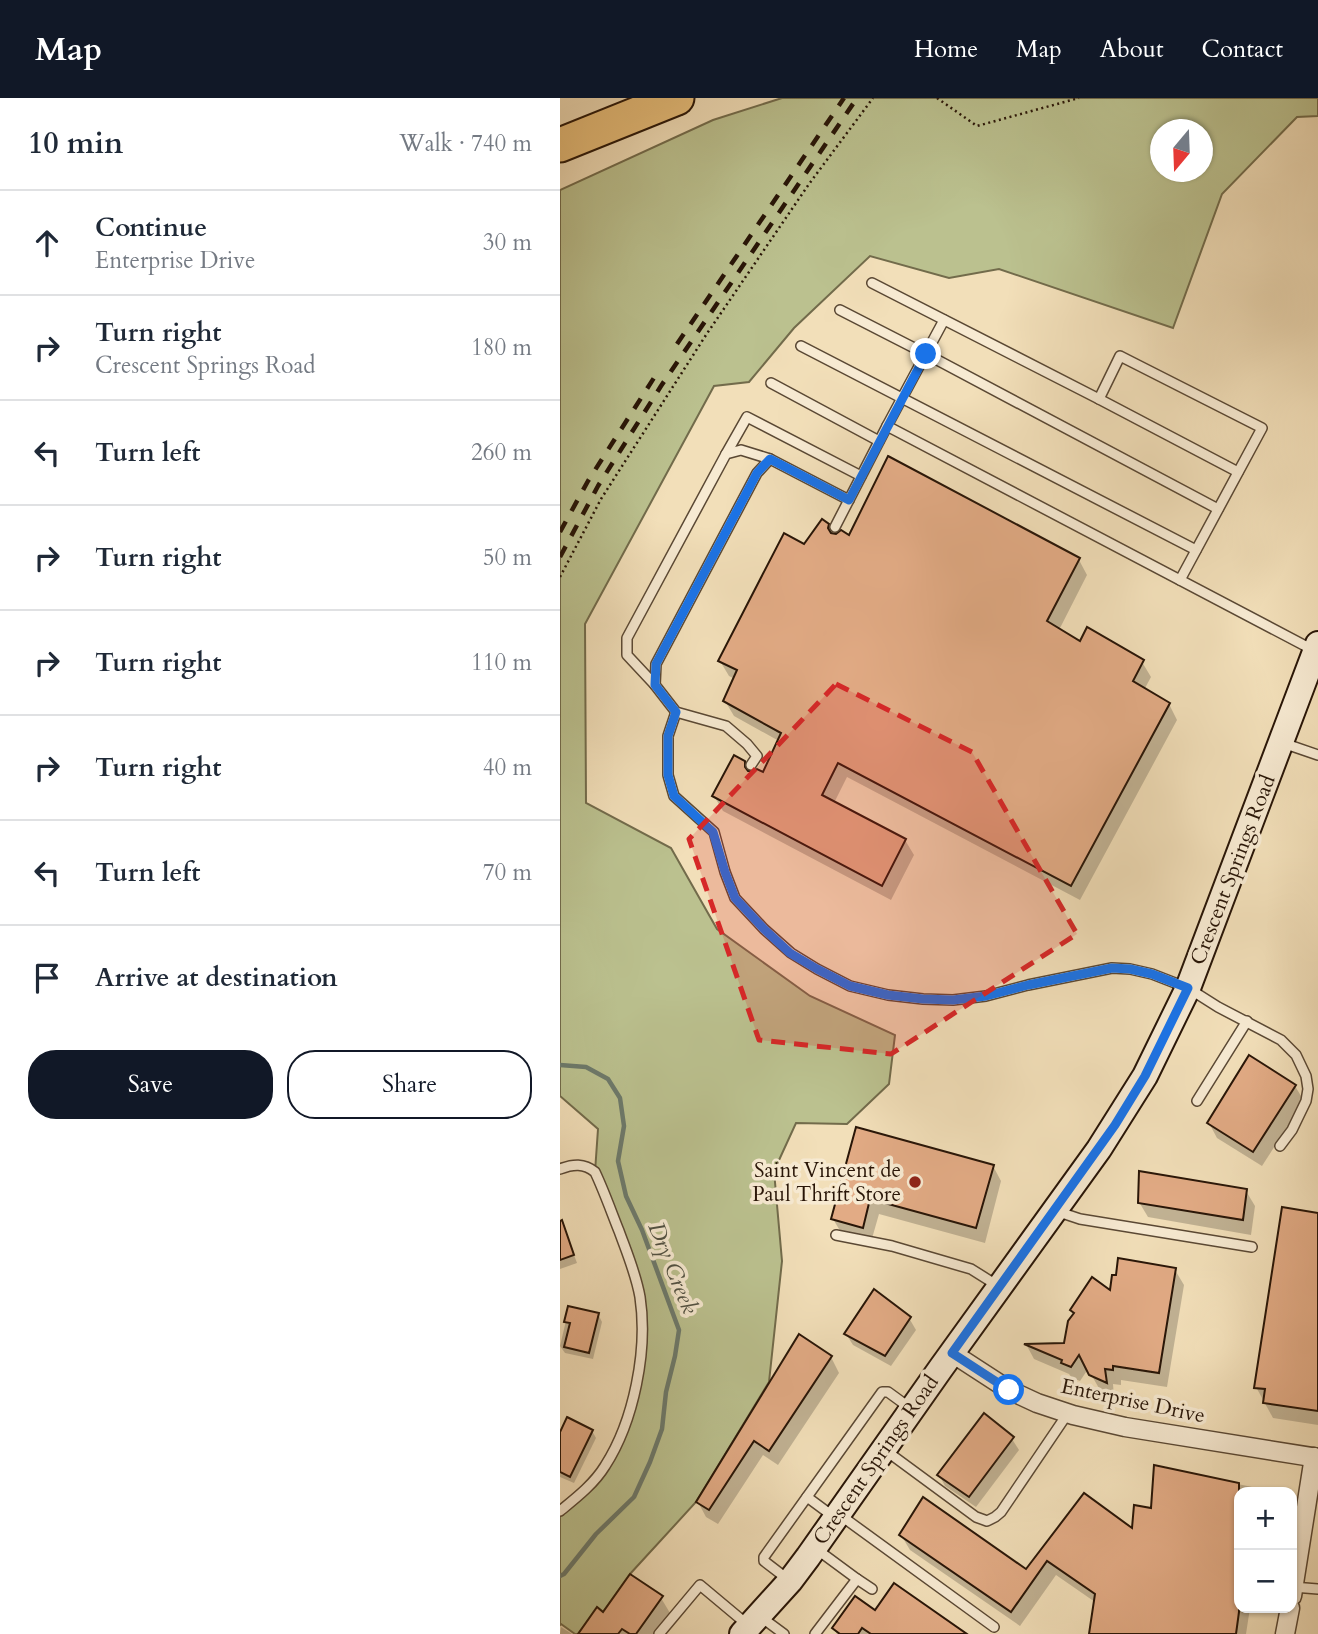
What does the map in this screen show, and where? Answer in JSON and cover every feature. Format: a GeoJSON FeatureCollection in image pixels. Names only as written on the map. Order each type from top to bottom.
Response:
{"type":"FeatureCollection","features":[{"type":"Feature","properties":{"kind":"highway"},"geometry":{"type":"LineString","coordinates":[[560,145],[677,98]]}},
{"type":"Feature","properties":{"kind":"main road","name":"Crescent Springs Road"},"geometry":{"type":"LineString","coordinates":[[750,1625],[790,1581],[815,1547],[1100,1149],[1145,1076],[1188,988],[1317,648]]}},
{"type":"Feature","properties":{"kind":"street","name":"Enterprise Drive"},"geometry":{"type":"LineString","coordinates":[[952,1353],[1009,1390],[1068,1413],[1125,1427],[1316,1458]]}},
{"type":"Feature","properties":{"kind":"street"},"geometry":{"type":"LineString","coordinates":[[1297,1563],[1316,1458]]}},
{"type":"Feature","properties":{"kind":"street"},"geometry":{"type":"LineString","coordinates":[[1285,1634],[1289,1613]]}},
{"type":"Feature","properties":{"kind":"lane"},"geometry":{"type":"LineString","coordinates":[[872,283],[1238,472]]}},
{"type":"Feature","properties":{"kind":"lane"},"geometry":{"type":"LineString","coordinates":[[840,310],[1218,509]]}},
{"type":"Feature","properties":{"kind":"lane"},"geometry":{"type":"LineString","coordinates":[[835,527],[944,320]]}},
{"type":"Feature","properties":{"kind":"lane"},"geometry":{"type":"LineString","coordinates":[[801,346],[1196,550]]}},
{"type":"Feature","properties":{"kind":"lane"},"geometry":{"type":"LineString","coordinates":[[1099,399],[1121,356],[1262,428],[1180,580]]}},
{"type":"Feature","properties":{"kind":"lane"},"geometry":{"type":"LineString","coordinates":[[771,383],[879,441]]}},
{"type":"Feature","properties":{"kind":"lane"},"geometry":{"type":"LineString","coordinates":[[751,765],[757,756],[726,726],[676,712],[628,655],[627,638],[747,417],[861,476]]}},
{"type":"Feature","properties":{"kind":"lane"},"geometry":{"type":"LineString","coordinates":[[887,426],[1180,580],[1317,648]]}},
{"type":"Feature","properties":{"kind":"lane"},"geometry":{"type":"LineString","coordinates":[[726,454],[741,450],[770,459],[849,500]]}},
{"type":"Feature","properties":{"kind":"lane"},"geometry":{"type":"LineString","coordinates":[[655,685],[656,664],[757,473],[770,459]]}},
{"type":"Feature","properties":{"kind":"lane"},"geometry":{"type":"LineString","coordinates":[[676,712],[668,736],[668,775],[674,796],[713,832],[735,898],[790,953],[850,986],[888,995],[923,999],[953,1000],[986,996],[1112,968],[1152,974],[1188,988],[1281,1040],[1296,1055],[1306,1076],[1306,1101],[1292,1130],[1280,1146]]}},
{"type":"Feature","properties":{"kind":"lane"},"geometry":{"type":"LineString","coordinates":[[1281,743],[1318,755]]}},
{"type":"Feature","properties":{"kind":"lane"},"geometry":{"type":"LineString","coordinates":[[1197,1101],[1247,1021]]}},
{"type":"Feature","properties":{"kind":"lane"},"geometry":{"type":"LineString","coordinates":[[560,1170],[578,1165],[588,1166],[595,1172],[635,1275],[643,1321],[633,1397],[621,1435],[605,1467],[586,1489],[560,1511]]}},
{"type":"Feature","properties":{"kind":"lane"},"geometry":{"type":"LineString","coordinates":[[1054,1210],[1080,1219],[1252,1247]]}},
{"type":"Feature","properties":{"kind":"lane"},"geometry":{"type":"LineString","coordinates":[[836,1236],[892,1246],[971,1269],[1000,1287]]}},
{"type":"Feature","properties":{"kind":"lane"},"geometry":{"type":"LineString","coordinates":[[790,1581],[764,1561],[764,1557],[883,1392],[888,1392],[912,1409]]}},
{"type":"Feature","properties":{"kind":"lane"},"geometry":{"type":"LineString","coordinates":[[884,1449],[976,1517],[987,1521],[1001,1512],[1068,1413]]}},
{"type":"Feature","properties":{"kind":"lane"},"geometry":{"type":"LineString","coordinates":[[807,1497],[994,1628]]}},
{"type":"Feature","properties":{"kind":"lane"},"geometry":{"type":"LineString","coordinates":[[815,1547],[872,1589]]}},
{"type":"Feature","properties":{"kind":"lane"},"geometry":{"type":"LineString","coordinates":[[815,1634],[857,1579]]}},
{"type":"Feature","properties":{"kind":"lane"},"geometry":{"type":"LineString","coordinates":[[659,1634],[699,1585],[750,1625],[784,1634]]}},
{"type":"Feature","properties":{"kind":"lane"},"geometry":{"type":"LineString","coordinates":[[1297,1591],[1318,1589]]}},
{"type":"Feature","properties":{"kind":"path"},"geometry":{"type":"LineString","coordinates":[[560,577],[601,499],[706,335],[809,184],[873,98]]}},
{"type":"Feature","properties":{"kind":"path"},"geometry":{"type":"LineString","coordinates":[[937,98],[977,126],[1079,98]]}},
{"type":"Feature","properties":{"kind":"highlighted area"},"geometry":{"type":"Polygon","coordinates":[[[836,684],[972,752],[1077,934],[891,1054],[759,1040],[689,839],[836,684]]]}},
{"type":"Feature","properties":{"kind":"green space"},"geometry":{"type":"Polygon","coordinates":[[[782,98],[1318,98],[1318,116],[1297,117],[1222,194],[1173,328],[999,269],[949,278],[870,256],[794,328],[749,382],[714,386],[585,624],[586,803],[671,848],[717,929],[810,996],[895,1035],[889,1084],[847,1124],[796,1123],[774,1171],[782,1261],[769,1382],[696,1502],[630,1574],[603,1612],[598,1608],[578,1634],[560,1625],[560,1511],[592,1483],[621,1435],[639,1368],[640,1297],[595,1172],[598,1129],[560,1096],[560,190],[713,120],[782,98]]]}},
{"type":"Feature","properties":{"kind":"building"},"geometry":{"type":"Polygon","coordinates":[[[888,456],[1080,558],[1047,621],[1080,641],[1087,627],[1144,660],[1133,681],[1170,703],[1071,886],[838,763],[822,795],[906,839],[882,886],[712,796],[734,755],[745,761],[748,771],[757,769],[763,772],[781,733],[723,701],[737,670],[718,661],[784,533],[804,544],[822,519],[829,524],[831,533],[836,534],[841,530],[849,535],[888,456]]]}},
{"type":"Feature","properties":{"kind":"building"},"geometry":{"type":"Polygon","coordinates":[[[1249,1055],[1296,1085],[1253,1152],[1207,1123],[1249,1055]]]}},
{"type":"Feature","properties":{"kind":"building","name":"Saint Vincent de Paul Thrift Store"},"geometry":{"type":"Polygon","coordinates":[[[856,1127],[994,1165],[976,1228],[870,1199],[863,1228],[831,1219],[856,1127]]]}},
{"type":"Feature","properties":{"kind":"building"},"geometry":{"type":"Polygon","coordinates":[[[1139,1171],[1247,1189],[1243,1220],[1138,1203],[1139,1171]]]}},
{"type":"Feature","properties":{"kind":"building"},"geometry":{"type":"Polygon","coordinates":[[[1282,1207],[1318,1213],[1318,1411],[1263,1403],[1265,1389],[1254,1388],[1282,1207]]]}},
{"type":"Feature","properties":{"kind":"building"},"geometry":{"type":"Polygon","coordinates":[[[562,1220],[574,1255],[560,1260],[560,1221],[562,1220]]]}},
{"type":"Feature","properties":{"kind":"building"},"geometry":{"type":"Polygon","coordinates":[[[1118,1258],[1176,1268],[1159,1373],[1113,1366],[1113,1370],[1105,1369],[1107,1383],[1089,1375],[1079,1355],[1071,1367],[1061,1363],[1062,1360],[1024,1344],[1064,1343],[1068,1321],[1074,1313],[1070,1310],[1092,1277],[1110,1290],[1112,1275],[1116,1275],[1118,1258]]]}},
{"type":"Feature","properties":{"kind":"building"},"geometry":{"type":"Polygon","coordinates":[[[874,1289],[911,1317],[885,1356],[844,1334],[874,1289]]]}},
{"type":"Feature","properties":{"kind":"building"},"geometry":{"type":"Polygon","coordinates":[[[568,1306],[599,1313],[589,1353],[564,1347],[570,1323],[564,1322],[568,1306]]]}},
{"type":"Feature","properties":{"kind":"building"},"geometry":{"type":"Polygon","coordinates":[[[799,1334],[832,1356],[769,1451],[754,1441],[709,1510],[696,1502],[799,1334]]]}},
{"type":"Feature","properties":{"kind":"building"},"geometry":{"type":"Polygon","coordinates":[[[984,1413],[1014,1437],[969,1497],[937,1475],[984,1413]]]}},
{"type":"Feature","properties":{"kind":"building"},"geometry":{"type":"Polygon","coordinates":[[[567,1417],[593,1430],[570,1477],[560,1472],[560,1432],[567,1417]]]}},
{"type":"Feature","properties":{"kind":"building"},"geometry":{"type":"Polygon","coordinates":[[[1154,1465],[1239,1483],[1239,1487],[1234,1487],[1234,1613],[1239,1613],[1236,1634],[1089,1634],[1095,1594],[1047,1561],[1011,1612],[899,1535],[923,1497],[1026,1569],[1084,1493],[1132,1528],[1134,1505],[1151,1508],[1154,1465]]]}},
{"type":"Feature","properties":{"kind":"building"},"geometry":{"type":"Polygon","coordinates":[[[630,1574],[663,1596],[636,1634],[622,1629],[618,1634],[578,1634],[597,1607],[603,1612],[630,1574]]]}},
{"type":"Feature","properties":{"kind":"building"},"geometry":{"type":"Polygon","coordinates":[[[894,1583],[967,1634],[871,1634],[862,1628],[858,1634],[840,1634],[832,1628],[855,1596],[875,1610],[894,1583]]]}},
{"type":"Feature","properties":{"kind":"waterway","name":"Dry Creek"},"geometry":{"type":"LineString","coordinates":[[560,1065],[586,1067],[608,1079],[620,1098],[624,1126],[618,1161],[626,1196],[642,1230],[679,1330],[666,1392],[662,1429],[634,1497],[596,1534],[560,1576]]}},
{"type":"Feature","properties":{"kind":"railway"},"geometry":{"type":"LineString","coordinates":[[677,344],[844,98]]}},
{"type":"Feature","properties":{"kind":"railway"},"geometry":{"type":"LineString","coordinates":[[560,557],[598,486],[661,386],[857,98]]}},
{"type":"Feature","properties":{"kind":"railway"},"geometry":{"type":"LineString","coordinates":[[560,532],[588,481],[659,370]]}},
{"type":"Feature","properties":{"kind":"place","name":"Saint Vincent de Paul Thrift Store"},"geometry":{"type":"Point","coordinates":[915,1182]}},
{"type":"Feature","properties":{"kind":"route"},"geometry":{"type":"LineString","coordinates":[[926,354],[849,500],[770,459],[757,473],[656,664],[655,685],[676,712],[668,736],[668,775],[674,796],[713,832],[735,898],[790,953],[817,969],[850,986],[888,995],[923,999],[953,1000],[986,996],[1112,968],[1152,974],[1188,988],[1145,1076],[1100,1149],[952,1353],[1009,1390]]}}]}
